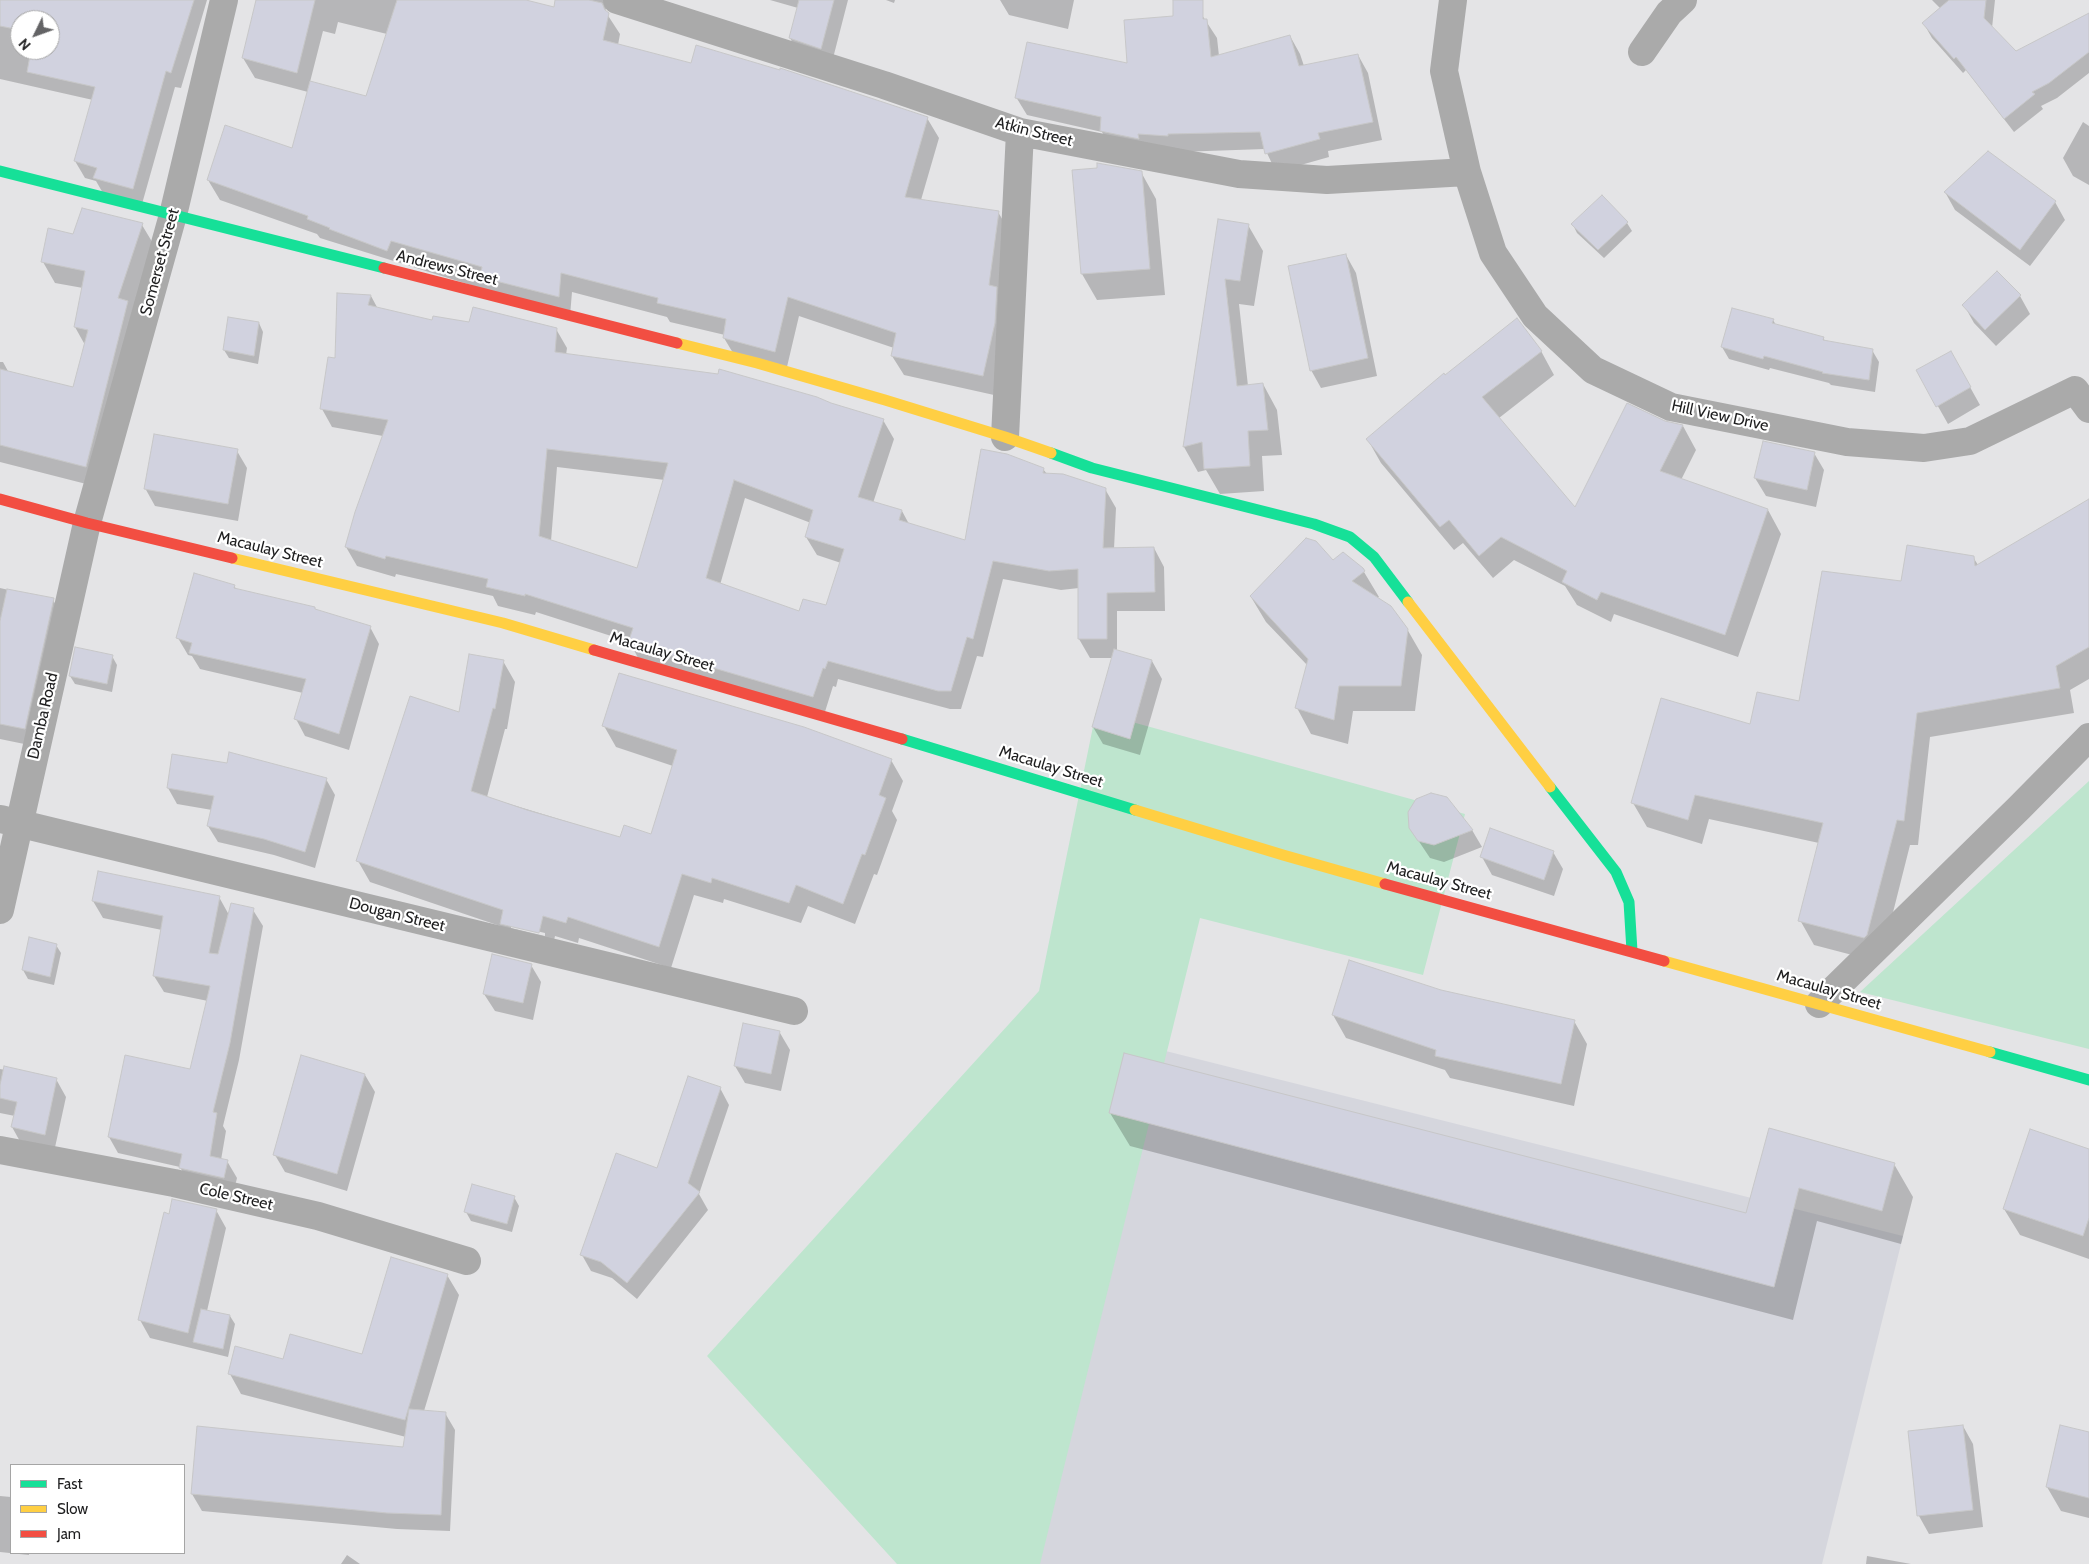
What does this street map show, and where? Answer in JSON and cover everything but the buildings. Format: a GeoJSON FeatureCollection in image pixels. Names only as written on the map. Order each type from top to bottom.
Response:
{"type":"FeatureCollection","features":[{"type":"Feature","properties":{"kind":"street","name":"Somerset Street"},"geometry":{"type":"LineString","coordinates":[[87,523],[173,215],[224,0]]}},
{"type":"Feature","properties":{"kind":"street","name":"Atkin Street"},"geometry":{"type":"LineString","coordinates":[[617,0],[884,85],[1020,132],[1239,174],[1327,180],[1467,172]]}},
{"type":"Feature","properties":{"kind":"street","name":"Hill View Drive"},"geometry":{"type":"LineString","coordinates":[[1453,0],[1444,71],[1467,172],[1493,252],[1536,316],[1593,370],[1671,407],[1847,442],[1924,448],[1970,441],[2082,399]]}},
{"type":"Feature","properties":{"kind":"street"},"geometry":{"type":"LineString","coordinates":[[1642,52],[1669,12],[1683,0]]}},
{"type":"Feature","properties":{"kind":"street"},"geometry":{"type":"LineString","coordinates":[[1005,437],[1020,132]]}},
{"type":"Feature","properties":{"kind":"street","name":"Andrews Street"},"geometry":{"type":"LineString","coordinates":[[0,171],[747,361],[885,400],[1005,437],[1092,468],[1314,524],[1350,537],[1374,557],[1499,723],[1616,872],[1629,902],[1632,951]]}},
{"type":"Feature","properties":{"kind":"street","name":"Macaulay Street"},"geometry":{"type":"LineString","coordinates":[[0,499],[87,523],[503,623],[932,748],[1283,855],[2089,1080]]}},
{"type":"Feature","properties":{"kind":"street","name":"Damba Road"},"geometry":{"type":"LineString","coordinates":[[0,910],[9,820],[87,523]]}},
{"type":"Feature","properties":{"kind":"street"},"geometry":{"type":"LineString","coordinates":[[1819,1004],[2089,737]]}},
{"type":"Feature","properties":{"kind":"street","name":"Dougan Street"},"geometry":{"type":"LineString","coordinates":[[9,820],[794,1011]]}},
{"type":"Feature","properties":{"kind":"street","name":"Cole Street"},"geometry":{"type":"LineString","coordinates":[[0,1150],[174,1183],[318,1216],[467,1261]]}},
{"type":"Feature","properties":{"kind":"shaded area"},"geometry":{"type":"Polygon","coordinates":[[[1062,1025],[1903,1236],[1822,1564],[930,1564],[1062,1025]]]}},
{"type":"Feature","properties":{"kind":"green space"},"geometry":{"type":"Polygon","coordinates":[[[1096,712],[1465,814],[1423,975],[1200,918],[1040,1564],[897,1564],[707,1356],[1039,991],[1096,712]]]}},
{"type":"Feature","properties":{"kind":"green space"},"geometry":{"type":"Polygon","coordinates":[[[2089,781],[2089,1049],[1860,992],[2089,781]]]}},
{"type":"Feature","properties":{"kind":"traffic: fast"},"geometry":{"type":"LineString","coordinates":[[0,171],[384,268]]}},
{"type":"Feature","properties":{"kind":"traffic: fast"},"geometry":{"type":"LineString","coordinates":[[1051,453],[1092,468],[1314,524],[1350,537],[1374,557],[1408,602]]}},
{"type":"Feature","properties":{"kind":"traffic: fast"},"geometry":{"type":"LineString","coordinates":[[902,739],[1135,810]]}},
{"type":"Feature","properties":{"kind":"traffic: fast"},"geometry":{"type":"LineString","coordinates":[[1550,787],[1616,872],[1629,902],[1632,951]]}},
{"type":"Feature","properties":{"kind":"traffic: fast"},"geometry":{"type":"LineString","coordinates":[[1990,1052],[2089,1080]]}},
{"type":"Feature","properties":{"kind":"traffic: slow"},"geometry":{"type":"LineString","coordinates":[[677,343],[757,363],[885,400],[1051,453]]}},
{"type":"Feature","properties":{"kind":"traffic: slow"},"geometry":{"type":"LineString","coordinates":[[232,558],[503,623],[594,650]]}},
{"type":"Feature","properties":{"kind":"traffic: slow"},"geometry":{"type":"LineString","coordinates":[[1408,602],[1550,787]]}},
{"type":"Feature","properties":{"kind":"traffic: slow"},"geometry":{"type":"LineString","coordinates":[[1135,810],[1385,884]]}},
{"type":"Feature","properties":{"kind":"traffic: slow"},"geometry":{"type":"LineString","coordinates":[[1664,961],[1990,1052]]}},
{"type":"Feature","properties":{"kind":"traffic: jam"},"geometry":{"type":"LineString","coordinates":[[384,268],[677,343]]}},
{"type":"Feature","properties":{"kind":"traffic: jam"},"geometry":{"type":"LineString","coordinates":[[0,499],[87,523],[232,558]]}},
{"type":"Feature","properties":{"kind":"traffic: jam"},"geometry":{"type":"LineString","coordinates":[[594,650],[902,739]]}},
{"type":"Feature","properties":{"kind":"traffic: jam"},"geometry":{"type":"LineString","coordinates":[[1385,884],[1664,961]]}}]}
